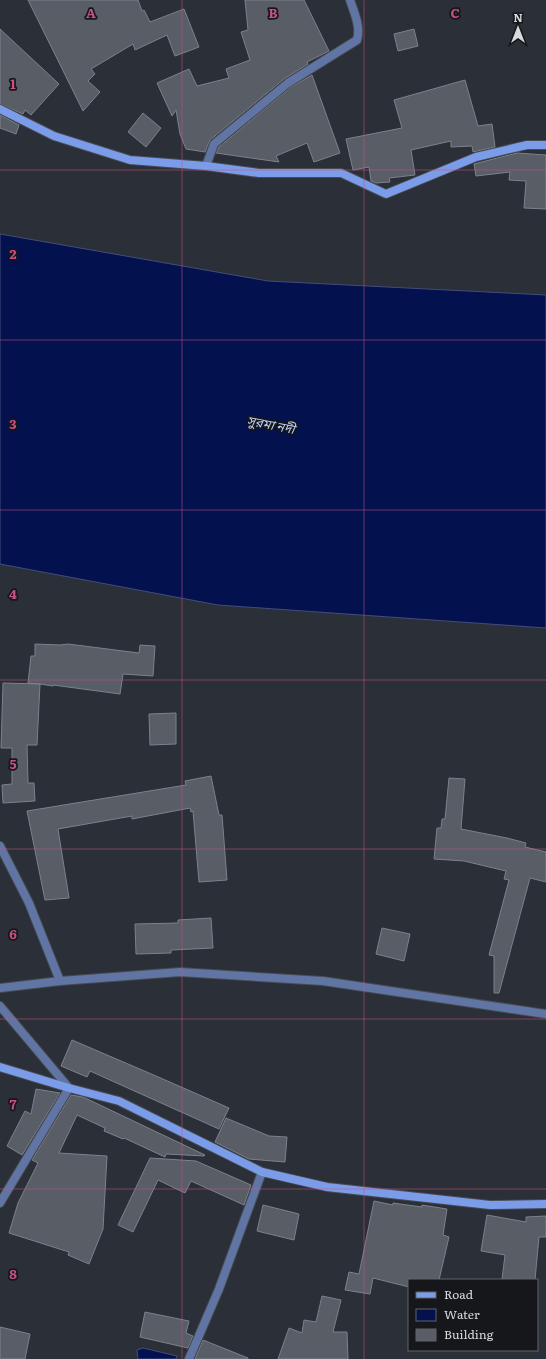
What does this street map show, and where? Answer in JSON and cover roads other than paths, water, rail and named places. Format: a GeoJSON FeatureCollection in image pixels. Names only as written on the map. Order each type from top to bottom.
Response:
{"type":"FeatureCollection","features":[{"type":"Feature","properties":{"kind":"street"},"geometry":{"type":"LineString","coordinates":[[206,166],[214,144],[288,83],[357,40],[359,34],[350,0]]}},
{"type":"Feature","properties":{"kind":"street"},"geometry":{"type":"LineString","coordinates":[[0,109],[54,136],[130,160],[206,166],[259,173],[341,173],[386,194],[476,157],[527,145],[546,145]]}},
{"type":"Feature","properties":{"kind":"street"},"geometry":{"type":"LineString","coordinates":[[0,846],[29,903],[60,981]]}},
{"type":"Feature","properties":{"kind":"street"},"geometry":{"type":"LineString","coordinates":[[0,988],[60,981],[180,972],[323,981],[546,1014]]}},
{"type":"Feature","properties":{"kind":"street"},"geometry":{"type":"LineString","coordinates":[[0,1006],[69,1088]]}},
{"type":"Feature","properties":{"kind":"street"},"geometry":{"type":"LineString","coordinates":[[0,1068],[119,1101],[262,1172],[335,1188],[490,1205],[546,1204]]}},
{"type":"Feature","properties":{"kind":"street"},"geometry":{"type":"LineString","coordinates":[[0,1202],[69,1088]]}},
{"type":"Feature","properties":{"kind":"street"},"geometry":{"type":"LineString","coordinates":[[189,1359],[218,1289],[262,1172]]}},
{"type":"Feature","properties":{"kind":"water","name":"সুরমা নদী"},"geometry":{"type":"Polygon","coordinates":[[[0,234],[268,281],[546,295],[546,628],[218,605],[0,564],[0,234]]]}},
{"type":"Feature","properties":{"kind":"water"},"geometry":{"type":"Polygon","coordinates":[[[143,1348],[177,1356],[176,1359],[138,1359],[137,1350],[143,1348]]]}}]}
